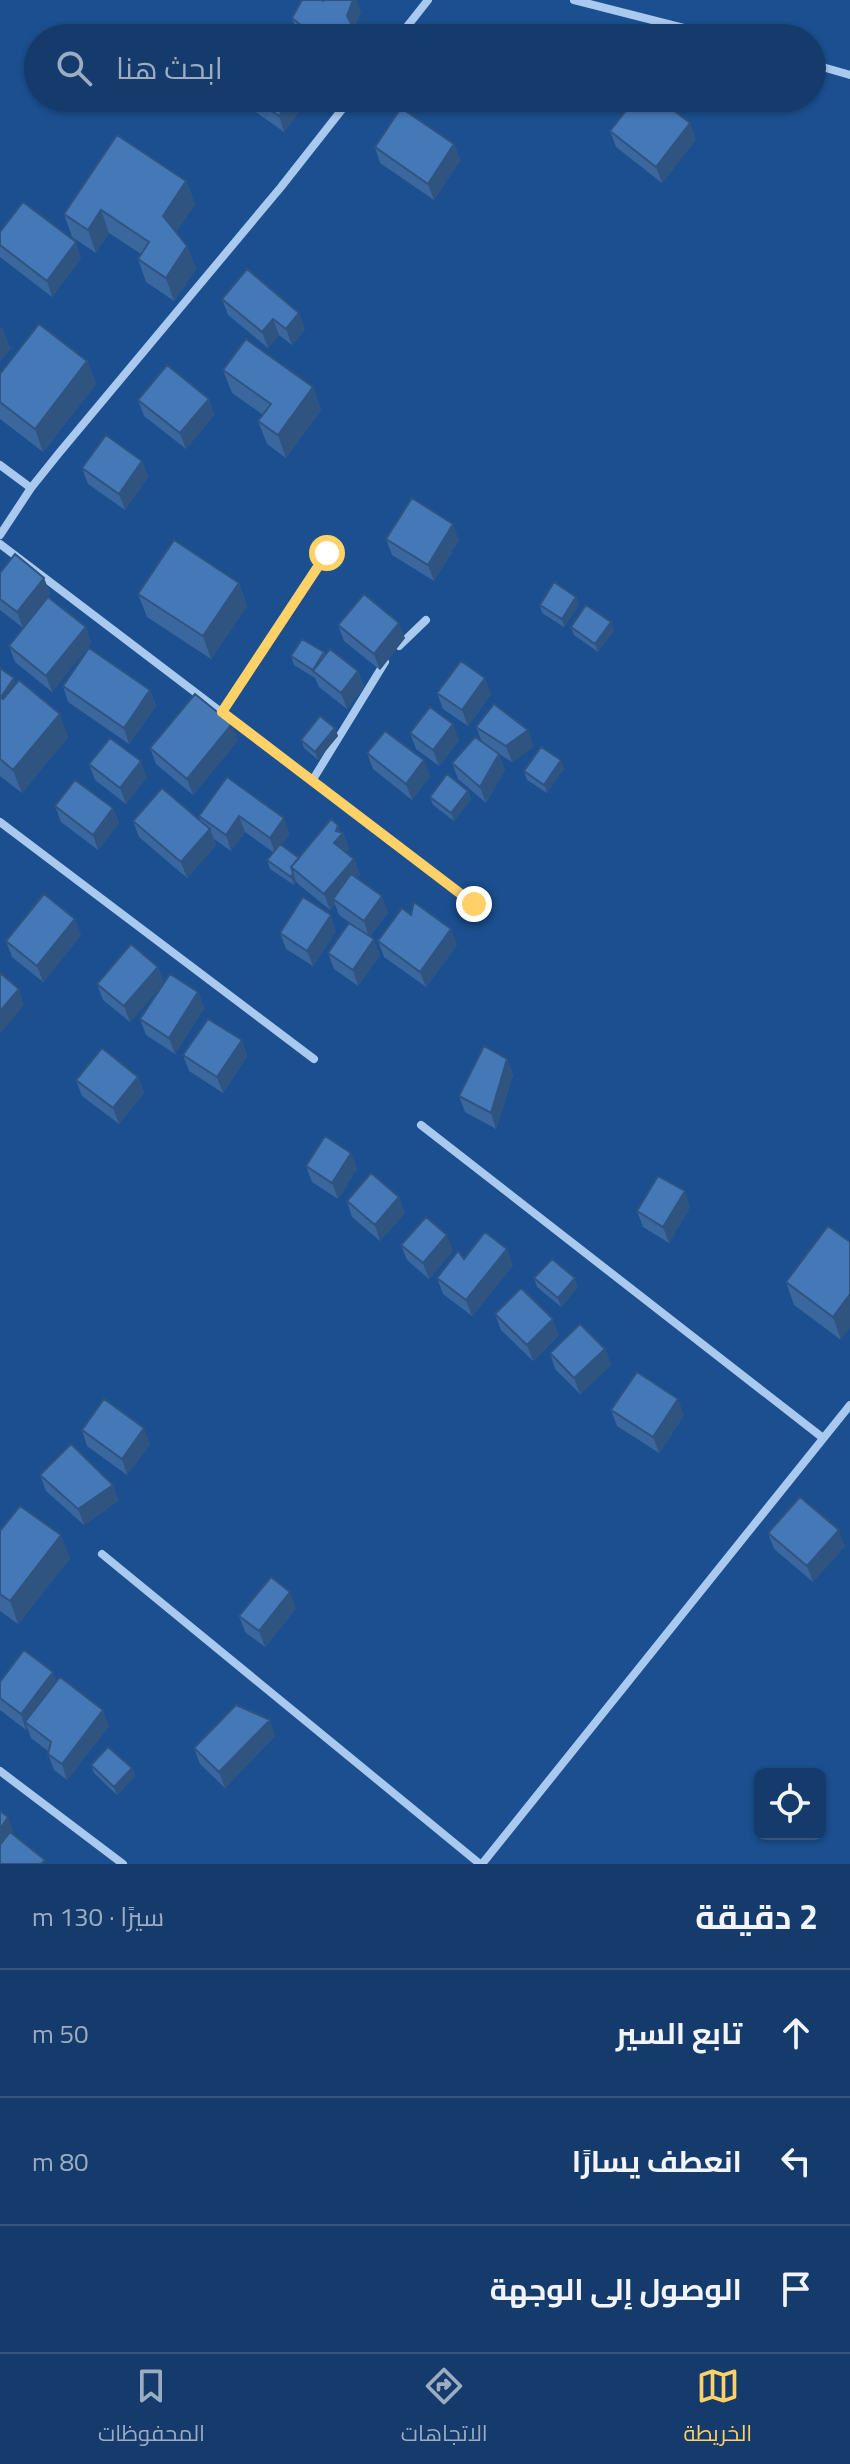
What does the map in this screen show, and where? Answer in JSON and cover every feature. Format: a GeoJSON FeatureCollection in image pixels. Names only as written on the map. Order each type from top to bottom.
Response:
{"type":"FeatureCollection","features":[{"type":"Feature","properties":{"kind":"street"},"geometry":{"type":"LineString","coordinates":[[409,24],[428,0]]}},
{"type":"Feature","properties":{"kind":"street"},"geometry":{"type":"LineString","coordinates":[[574,0],[668,24]]}},
{"type":"Feature","properties":{"kind":"street"},"geometry":{"type":"LineString","coordinates":[[826,68],[850,75]]}},
{"type":"Feature","properties":{"kind":"street"},"geometry":{"type":"LineString","coordinates":[[0,535],[31,488],[340,112]]}},
{"type":"Feature","properties":{"kind":"street"},"geometry":{"type":"LineString","coordinates":[[0,465],[31,488]]}},
{"type":"Feature","properties":{"kind":"street"},"geometry":{"type":"LineString","coordinates":[[0,544],[474,904]]}},
{"type":"Feature","properties":{"kind":"street"},"geometry":{"type":"LineString","coordinates":[[222,712],[327,553]]}},
{"type":"Feature","properties":{"kind":"street"},"geometry":{"type":"LineString","coordinates":[[396,649],[426,620]]}},
{"type":"Feature","properties":{"kind":"street"},"geometry":{"type":"LineString","coordinates":[[312,781],[388,659]]}},
{"type":"Feature","properties":{"kind":"street"},"geometry":{"type":"LineString","coordinates":[[0,822],[314,1059]]}},
{"type":"Feature","properties":{"kind":"street"},"geometry":{"type":"LineString","coordinates":[[421,1125],[823,1438]]}},
{"type":"Feature","properties":{"kind":"street"},"geometry":{"type":"LineString","coordinates":[[102,1554],[481,1864],[850,1405]]}},
{"type":"Feature","properties":{"kind":"street"},"geometry":{"type":"LineString","coordinates":[[0,1771],[123,1864]]}},
{"type":"Feature","properties":{"kind":"building"},"geometry":{"type":"Polygon","coordinates":[[[302,0],[353,0],[347,16],[351,24],[300,24],[292,18],[302,0]]]}},
{"type":"Feature","properties":{"kind":"building"},"geometry":{"type":"Polygon","coordinates":[[[398,112],[407,112],[454,144],[428,184],[375,147],[398,112]]]}},
{"type":"Feature","properties":{"kind":"building"},"geometry":{"type":"Polygon","coordinates":[[[625,112],[675,112],[690,123],[656,167],[610,131],[625,112]]]}},
{"type":"Feature","properties":{"kind":"building"},"geometry":{"type":"Polygon","coordinates":[[[117,135],[186,181],[163,216],[187,246],[166,278],[138,259],[149,242],[101,210],[88,230],[64,214],[117,135]]]}},
{"type":"Feature","properties":{"kind":"building"},"geometry":{"type":"Polygon","coordinates":[[[23,202],[76,242],[47,281],[0,245],[0,232],[23,202]]]}},
{"type":"Feature","properties":{"kind":"building"},"geometry":{"type":"Polygon","coordinates":[[[247,269],[299,313],[286,329],[273,319],[262,332],[222,299],[247,269]]]}},
{"type":"Feature","properties":{"kind":"building"},"geometry":{"type":"Polygon","coordinates":[[[39,324],[87,361],[35,429],[0,402],[0,374],[39,324]]]}},
{"type":"Feature","properties":{"kind":"building"},"geometry":{"type":"Polygon","coordinates":[[[246,339],[313,387],[278,435],[258,421],[271,404],[223,370],[246,339]]]}},
{"type":"Feature","properties":{"kind":"building"},"geometry":{"type":"Polygon","coordinates":[[[167,365],[209,399],[180,433],[138,400],[167,365]]]}},
{"type":"Feature","properties":{"kind":"building"},"geometry":{"type":"Polygon","coordinates":[[[106,435],[142,461],[119,494],[82,468],[106,435]]]}},
{"type":"Feature","properties":{"kind":"building"},"geometry":{"type":"Polygon","coordinates":[[[412,498],[453,524],[428,565],[386,539],[412,498]]]}},
{"type":"Feature","properties":{"kind":"building"},"geometry":{"type":"Polygon","coordinates":[[[174,540],[239,583],[203,636],[138,594],[174,540]]]}},
{"type":"Feature","properties":{"kind":"building"},"geometry":{"type":"Polygon","coordinates":[[[15,554],[44,578],[17,612],[0,599],[0,573],[15,554]]]}},
{"type":"Feature","properties":{"kind":"building"},"geometry":{"type":"Polygon","coordinates":[[[554,582],[576,597],[562,619],[540,605],[554,582]]]}},
{"type":"Feature","properties":{"kind":"building"},"geometry":{"type":"Polygon","coordinates":[[[364,594],[399,623],[374,654],[338,625],[364,594]]]}},
{"type":"Feature","properties":{"kind":"building"},"geometry":{"type":"Polygon","coordinates":[[[48,597],[86,627],[46,676],[9,646],[48,597]]]}},
{"type":"Feature","properties":{"kind":"building"},"geometry":{"type":"Polygon","coordinates":[[[586,605],[611,622],[595,644],[571,627],[586,605]]]}},
{"type":"Feature","properties":{"kind":"building"},"geometry":{"type":"Polygon","coordinates":[[[302,639],[324,652],[313,670],[291,656],[302,639]]]}},
{"type":"Feature","properties":{"kind":"building"},"geometry":{"type":"Polygon","coordinates":[[[89,648],[150,690],[124,728],[63,686],[89,648]]]}},
{"type":"Feature","properties":{"kind":"building"},"geometry":{"type":"Polygon","coordinates":[[[330,649],[358,671],[341,693],[313,671],[330,649]]]}},
{"type":"Feature","properties":{"kind":"building"},"geometry":{"type":"Polygon","coordinates":[[[461,661],[485,678],[462,710],[437,693],[461,661]]]}},
{"type":"Feature","properties":{"kind":"building"},"geometry":{"type":"Polygon","coordinates":[[[0,668],[14,678],[1,697],[0,696],[0,668]]]}},
{"type":"Feature","properties":{"kind":"building"},"geometry":{"type":"Polygon","coordinates":[[[19,680],[60,714],[13,770],[0,759],[0,696],[3,699],[19,680]]]}},
{"type":"Feature","properties":{"kind":"building"},"geometry":{"type":"Polygon","coordinates":[[[195,694],[232,724],[187,779],[150,748],[195,694]]]}},
{"type":"Feature","properties":{"kind":"building"},"geometry":{"type":"Polygon","coordinates":[[[494,704],[528,730],[506,746],[476,727],[494,704]]]}},
{"type":"Feature","properties":{"kind":"building"},"geometry":{"type":"Polygon","coordinates":[[[430,707],[453,724],[433,750],[410,733],[430,707]]]}},
{"type":"Feature","properties":{"kind":"building"},"geometry":{"type":"Polygon","coordinates":[[[320,716],[335,728],[315,752],[301,740],[320,716]]]}},
{"type":"Feature","properties":{"kind":"building"},"geometry":{"type":"Polygon","coordinates":[[[385,731],[424,760],[406,784],[367,753],[385,731]]]}},
{"type":"Feature","properties":{"kind":"building"},"geometry":{"type":"Polygon","coordinates":[[[475,737],[499,754],[480,787],[452,763],[475,737]]]}},
{"type":"Feature","properties":{"kind":"building"},"geometry":{"type":"Polygon","coordinates":[[[110,738],[141,761],[120,788],[89,764],[110,738]]]}},
{"type":"Feature","properties":{"kind":"building"},"geometry":{"type":"Polygon","coordinates":[[[541,747],[561,760],[544,785],[524,771],[541,747]]]}},
{"type":"Feature","properties":{"kind":"building"},"geometry":{"type":"Polygon","coordinates":[[[447,774],[468,791],[451,813],[430,797],[447,774]]]}},
{"type":"Feature","properties":{"kind":"building"},"geometry":{"type":"Polygon","coordinates":[[[227,777],[284,818],[270,838],[239,816],[226,835],[199,816],[227,777]]]}},
{"type":"Feature","properties":{"kind":"building"},"geometry":{"type":"Polygon","coordinates":[[[75,780],[113,808],[93,835],[55,806],[75,780]]]}},
{"type":"Feature","properties":{"kind":"building"},"geometry":{"type":"Polygon","coordinates":[[[162,788],[210,829],[181,862],[133,821],[162,788]]]}},
{"type":"Feature","properties":{"kind":"building"},"geometry":{"type":"Polygon","coordinates":[[[331,819],[338,825],[336,831],[343,833],[334,843],[354,859],[324,894],[291,867],[331,819]]]}},
{"type":"Feature","properties":{"kind":"building"},"geometry":{"type":"Polygon","coordinates":[[[280,844],[299,858],[291,867],[291,877],[267,860],[280,844]]]}},
{"type":"Feature","properties":{"kind":"building"},"geometry":{"type":"Polygon","coordinates":[[[351,874],[382,896],[364,921],[333,899],[351,874]]]}},
{"type":"Feature","properties":{"kind":"building"},"geometry":{"type":"Polygon","coordinates":[[[44,894],[75,919],[37,966],[6,941],[44,894]]]}},
{"type":"Feature","properties":{"kind":"building"},"geometry":{"type":"Polygon","coordinates":[[[303,897],[331,915],[307,951],[280,933],[303,897]]]}},
{"type":"Feature","properties":{"kind":"building"},"geometry":{"type":"Polygon","coordinates":[[[414,902],[451,929],[420,972],[378,941],[402,908],[411,915],[414,902]]]}},
{"type":"Feature","properties":{"kind":"building"},"geometry":{"type":"Polygon","coordinates":[[[349,923],[374,939],[353,970],[328,953],[349,923]]]}},
{"type":"Feature","properties":{"kind":"building"},"geometry":{"type":"Polygon","coordinates":[[[131,944],[158,967],[124,1006],[97,984],[131,944]]]}},
{"type":"Feature","properties":{"kind":"building"},"geometry":{"type":"Polygon","coordinates":[[[0,973],[19,989],[0,1011],[0,973]]]}},
{"type":"Feature","properties":{"kind":"building"},"geometry":{"type":"Polygon","coordinates":[[[170,974],[198,992],[169,1038],[140,1019],[170,974]]]}},
{"type":"Feature","properties":{"kind":"building"},"geometry":{"type":"Polygon","coordinates":[[[208,1019],[242,1040],[217,1077],[183,1055],[208,1019]]]}},
{"type":"Feature","properties":{"kind":"building"},"geometry":{"type":"Polygon","coordinates":[[[484,1046],[507,1059],[491,1113],[459,1096],[484,1046]]]}},
{"type":"Feature","properties":{"kind":"building"},"geometry":{"type":"Polygon","coordinates":[[[102,1048],[138,1077],[113,1108],[76,1080],[102,1048]]]}},
{"type":"Feature","properties":{"kind":"building"},"geometry":{"type":"Polygon","coordinates":[[[325,1136],[351,1153],[332,1183],[306,1166],[325,1136]]]}},
{"type":"Feature","properties":{"kind":"building"},"geometry":{"type":"Polygon","coordinates":[[[371,1173],[399,1197],[375,1225],[347,1201],[371,1173]]]}},
{"type":"Feature","properties":{"kind":"building"},"geometry":{"type":"Polygon","coordinates":[[[658,1176],[685,1191],[663,1227],[637,1211],[658,1176]]]}},
{"type":"Feature","properties":{"kind":"building"},"geometry":{"type":"Polygon","coordinates":[[[426,1217],[447,1235],[423,1263],[401,1245],[426,1217]]]}},
{"type":"Feature","properties":{"kind":"building"},"geometry":{"type":"Polygon","coordinates":[[[828,1226],[850,1242],[850,1294],[833,1317],[786,1282],[828,1226]]]}},
{"type":"Feature","properties":{"kind":"building"},"geometry":{"type":"Polygon","coordinates":[[[485,1232],[507,1249],[466,1300],[437,1278],[458,1251],[464,1259],[485,1232]]]}},
{"type":"Feature","properties":{"kind":"building"},"geometry":{"type":"Polygon","coordinates":[[[552,1259],[575,1278],[558,1298],[534,1278],[552,1259]]]}},
{"type":"Feature","properties":{"kind":"building"},"geometry":{"type":"Polygon","coordinates":[[[521,1288],[553,1319],[527,1345],[495,1314],[521,1288]]]}},
{"type":"Feature","properties":{"kind":"building"},"geometry":{"type":"Polygon","coordinates":[[[580,1324],[605,1349],[574,1378],[550,1353],[580,1324]]]}},
{"type":"Feature","properties":{"kind":"building"},"geometry":{"type":"Polygon","coordinates":[[[637,1372],[678,1399],[653,1437],[611,1410],[637,1372]]]}},
{"type":"Feature","properties":{"kind":"building"},"geometry":{"type":"Polygon","coordinates":[[[104,1399],[144,1428],[122,1459],[82,1430],[104,1399]]]}},
{"type":"Feature","properties":{"kind":"building"},"geometry":{"type":"Polygon","coordinates":[[[71,1444],[113,1485],[78,1509],[40,1475],[71,1444]]]}},
{"type":"Feature","properties":{"kind":"building"},"geometry":{"type":"Polygon","coordinates":[[[800,1497],[839,1530],[807,1566],[768,1533],[800,1497]]]}},
{"type":"Feature","properties":{"kind":"building"},"geometry":{"type":"Polygon","coordinates":[[[20,1506],[61,1535],[10,1601],[0,1594],[0,1531],[20,1506]]]}},
{"type":"Feature","properties":{"kind":"building"},"geometry":{"type":"Polygon","coordinates":[[[271,1577],[290,1592],[259,1631],[239,1616],[271,1577]]]}},
{"type":"Feature","properties":{"kind":"building"},"geometry":{"type":"Polygon","coordinates":[[[24,1650],[53,1672],[21,1714],[0,1698],[0,1682],[24,1650]]]}},
{"type":"Feature","properties":{"kind":"building"},"geometry":{"type":"Polygon","coordinates":[[[60,1677],[103,1710],[62,1764],[48,1754],[51,1742],[25,1722],[60,1677]]]}},
{"type":"Feature","properties":{"kind":"building"},"geometry":{"type":"Polygon","coordinates":[[[236,1705],[270,1720],[219,1772],[194,1748],[236,1705]]]}},
{"type":"Feature","properties":{"kind":"building"},"geometry":{"type":"Polygon","coordinates":[[[108,1747],[132,1768],[114,1787],[91,1765],[108,1747]]]}},
{"type":"Feature","properties":{"kind":"building"},"geometry":{"type":"Polygon","coordinates":[[[0,1811],[8,1817],[0,1829],[0,1811]]]}},
{"type":"Feature","properties":{"kind":"building"},"geometry":{"type":"Polygon","coordinates":[[[10,1832],[45,1860],[41,1864],[0,1864],[0,1845],[10,1832]]]}},
{"type":"Feature","properties":{"kind":"route"},"geometry":{"type":"LineString","coordinates":[[327,553],[222,712],[474,904]]}}]}
